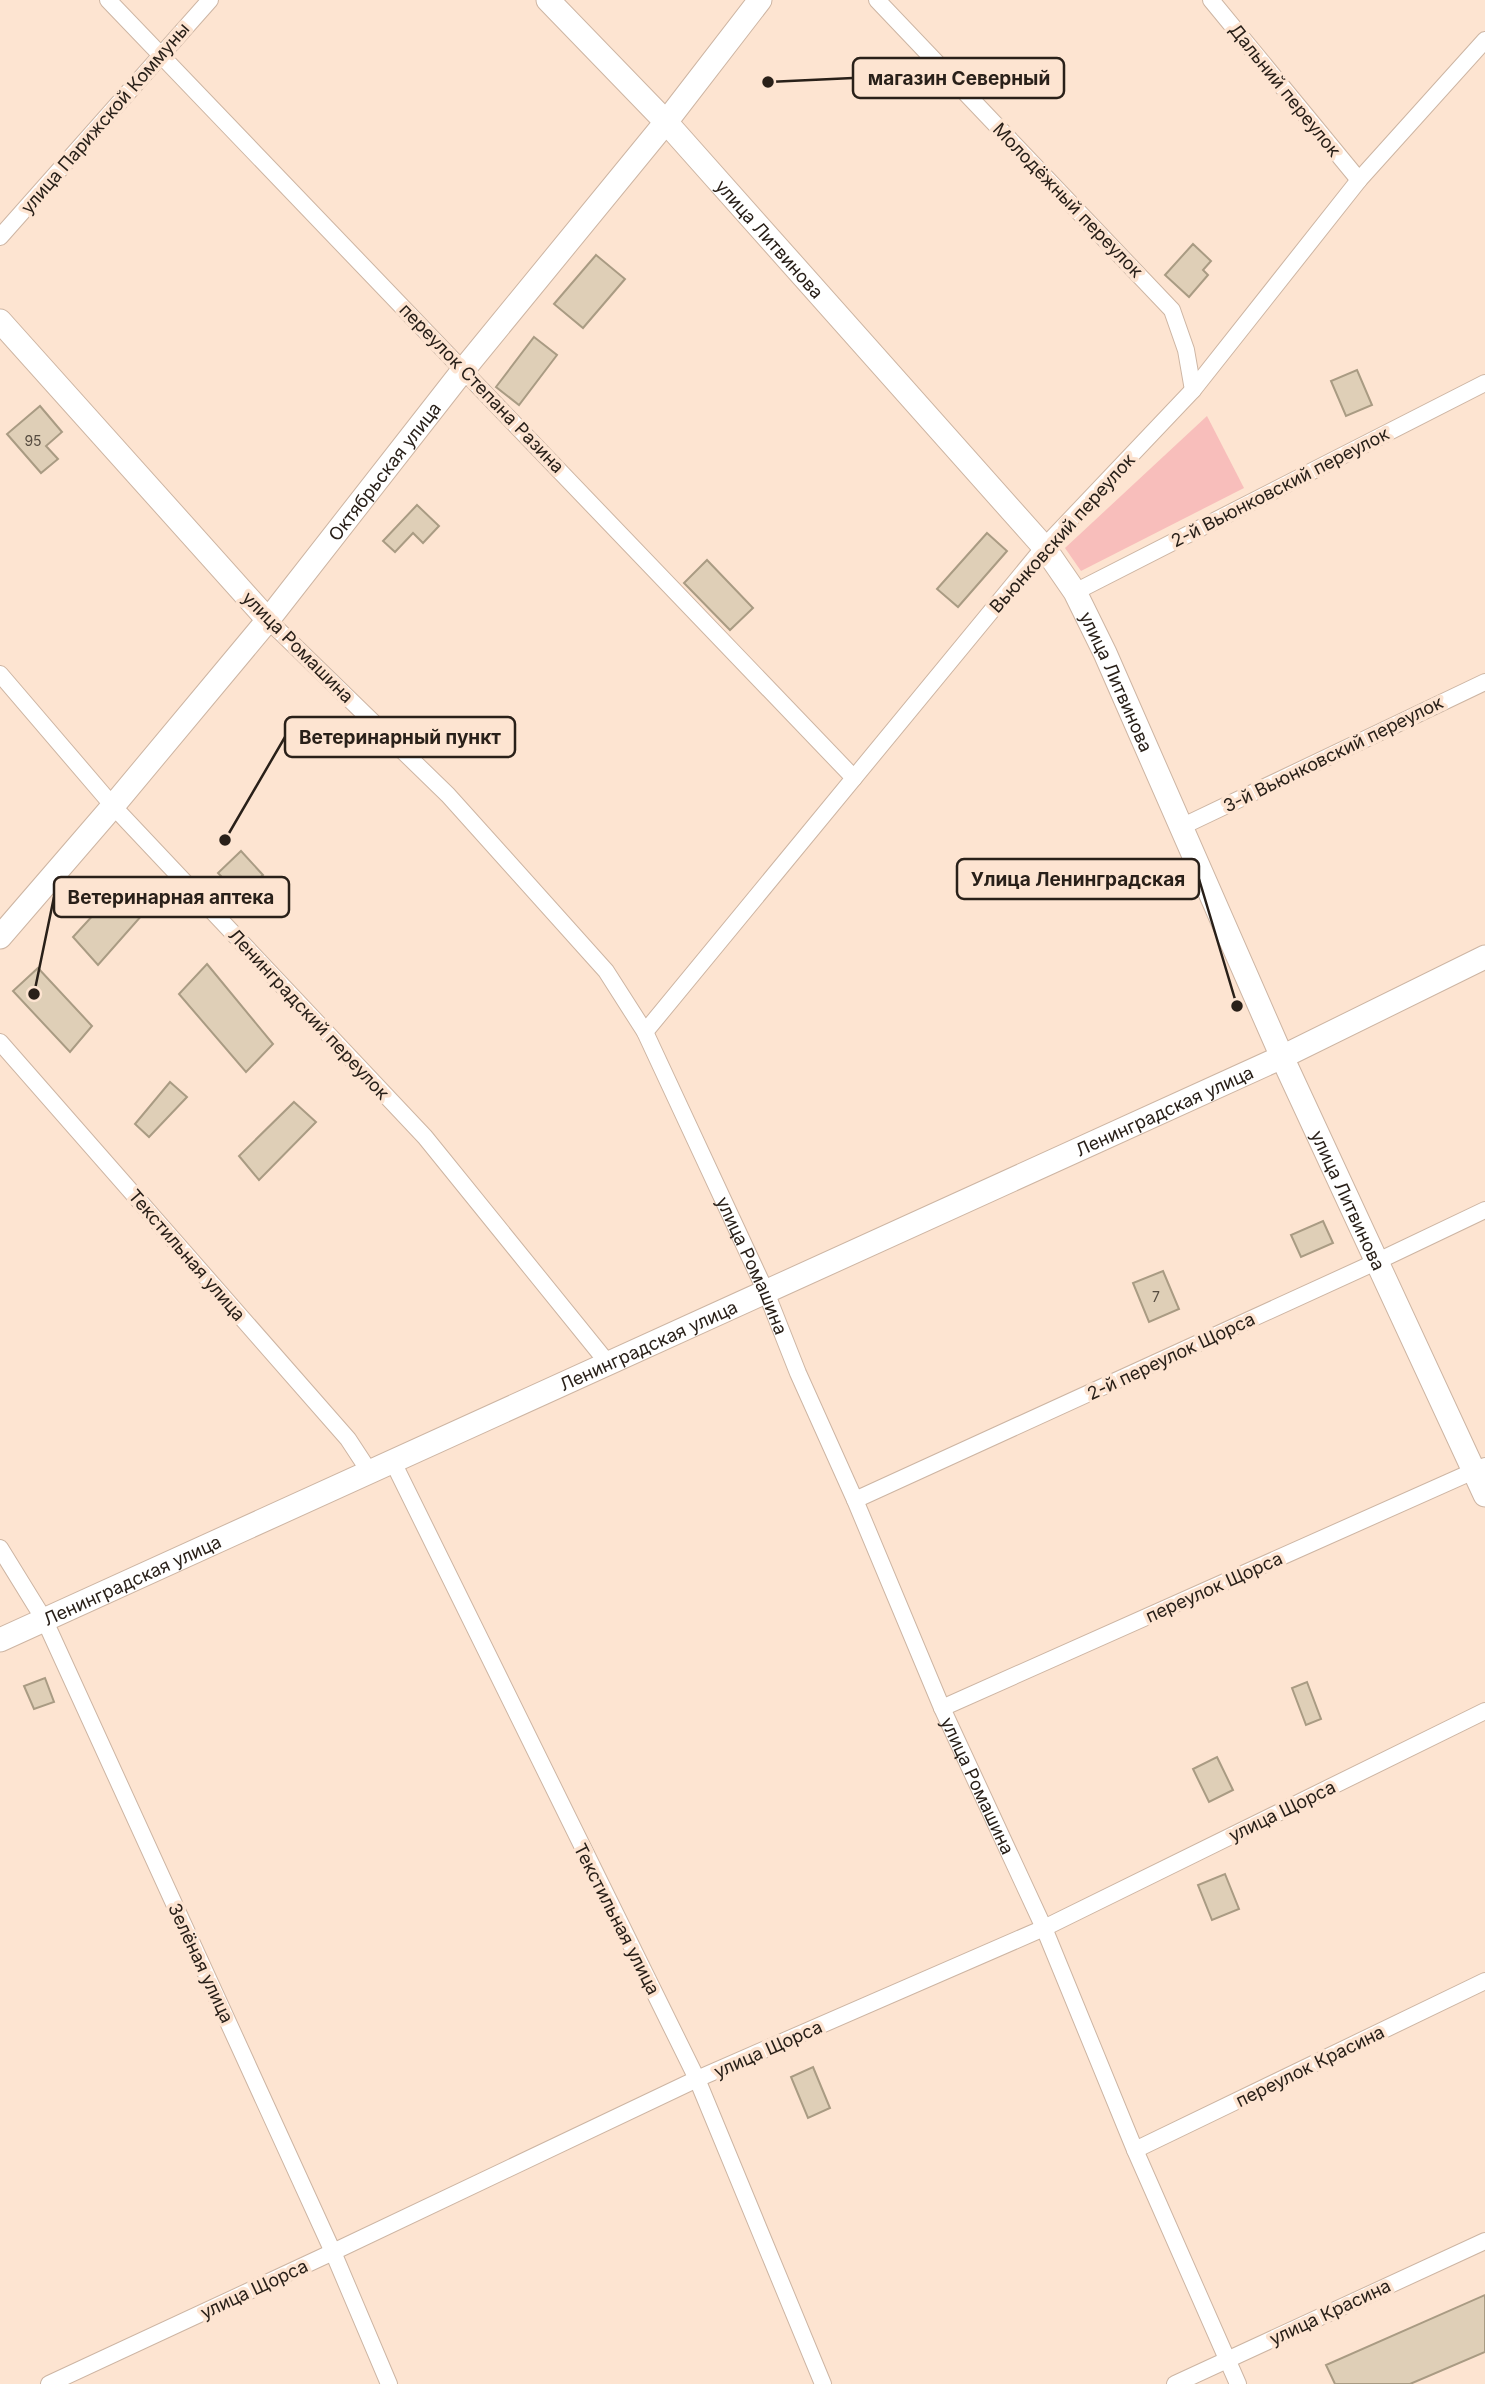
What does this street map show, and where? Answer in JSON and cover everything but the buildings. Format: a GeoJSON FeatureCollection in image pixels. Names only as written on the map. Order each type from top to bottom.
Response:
{"type":"FeatureCollection","features":[{"type":"Feature","properties":{"kind":"main road","name":"улица Литвинова"},"geometry":{"type":"LineString","coordinates":[[548,0],[666,121],[1044,547],[1075,592],[1282,1057],[1480,1468],[1485,1495]]}},
{"type":"Feature","properties":{"kind":"main road","name":"Октябрьская улица"},"geometry":{"type":"LineString","coordinates":[[0,937],[268,620],[464,369],[666,121],[760,0]]}},
{"type":"Feature","properties":{"kind":"main road","name":"улица Ромашина"},"geometry":{"type":"LineString","coordinates":[[0,321],[268,620]]}},
{"type":"Feature","properties":{"kind":"main road","name":"Ленинградская улица"},"geometry":{"type":"LineString","coordinates":[[0,1640],[1282,1057],[1485,957]]}},
{"type":"Feature","properties":{"kind":"street","name":"переулок Степана Разина"},"geometry":{"type":"LineString","coordinates":[[108,0],[854,778]]}},
{"type":"Feature","properties":{"kind":"street","name":"улица Парижской Коммуны"},"geometry":{"type":"LineString","coordinates":[[0,237],[210,0]]}},
{"type":"Feature","properties":{"kind":"street","name":"Молодёжный переулок"},"geometry":{"type":"LineString","coordinates":[[877,0],[1172,310],[1186,350],[1194,390]]}},
{"type":"Feature","properties":{"kind":"street","name":"Дальний переулок"},"geometry":{"type":"LineString","coordinates":[[1211,0],[1359,180]]}},
{"type":"Feature","properties":{"kind":"street","name":"Вьюнковский переулок"},"geometry":{"type":"LineString","coordinates":[[645,1032],[1044,547],[1194,390],[1359,180],[1485,40]]}},
{"type":"Feature","properties":{"kind":"street","name":"2-й Вьюнковский переулок"},"geometry":{"type":"LineString","coordinates":[[1075,592],[1485,383]]}},
{"type":"Feature","properties":{"kind":"street","name":"улица Ромашина"},"geometry":{"type":"LineString","coordinates":[[268,620],[447,795],[606,971],[645,1032],[766,1292],[798,1374],[855,1500],[942,1709],[1044,1928],[1135,2150],[1238,2384]]}},
{"type":"Feature","properties":{"kind":"street","name":"Ленинградский переулок"},"geometry":{"type":"LineString","coordinates":[[0,674],[113,806],[425,1138],[607,1362]]}},
{"type":"Feature","properties":{"kind":"street","name":"3-й Вьюнковский переулок"},"geometry":{"type":"LineString","coordinates":[[1181,827],[1485,681]]}},
{"type":"Feature","properties":{"kind":"street","name":"Текстильная улица"},"geometry":{"type":"LineString","coordinates":[[0,1042],[348,1439],[369,1471]]}},
{"type":"Feature","properties":{"kind":"street","name":"2-й переулок Щорса"},"geometry":{"type":"LineString","coordinates":[[855,1500],[1485,1210]]}},
{"type":"Feature","properties":{"kind":"street","name":"Текстильная улица"},"geometry":{"type":"LineString","coordinates":[[393,1462],[697,2079],[823,2384]]}},
{"type":"Feature","properties":{"kind":"street","name":"переулок Щорса"},"geometry":{"type":"LineString","coordinates":[[942,1709],[1480,1468]]}},
{"type":"Feature","properties":{"kind":"street","name":"Зелёная улица"},"geometry":{"type":"LineString","coordinates":[[0,1548],[45,1620],[333,2252],[389,2384]]}},
{"type":"Feature","properties":{"kind":"street","name":"улица Щорса"},"geometry":{"type":"LineString","coordinates":[[49,2384],[697,2079],[1044,1928],[1485,1711]]}},
{"type":"Feature","properties":{"kind":"street","name":"переулок Красина"},"geometry":{"type":"LineString","coordinates":[[1135,2150],[1485,1981]]}},
{"type":"Feature","properties":{"kind":"street","name":"улица Красина"},"geometry":{"type":"LineString","coordinates":[[1175,2384],[1485,2241]]}},
{"type":"Feature","properties":{"kind":"shaded area"},"geometry":{"type":"Polygon","coordinates":[[[1207,416],[1244,488],[1081,571],[1065,548],[1207,416]]]}},
{"type":"Feature","properties":{"kind":"place","name":"магазин Северный"},"geometry":{"type":"Point","coordinates":[768,82]}},
{"type":"Feature","properties":{"kind":"place","name":"Ветеринарный пункт"},"geometry":{"type":"Point","coordinates":[225,840]}},
{"type":"Feature","properties":{"kind":"place","name":"Ветеринарная аптека"},"geometry":{"type":"Point","coordinates":[34,994]}},
{"type":"Feature","properties":{"kind":"place","name":"Улица Ленинградская"},"geometry":{"type":"Point","coordinates":[1237,1006]}}]}
